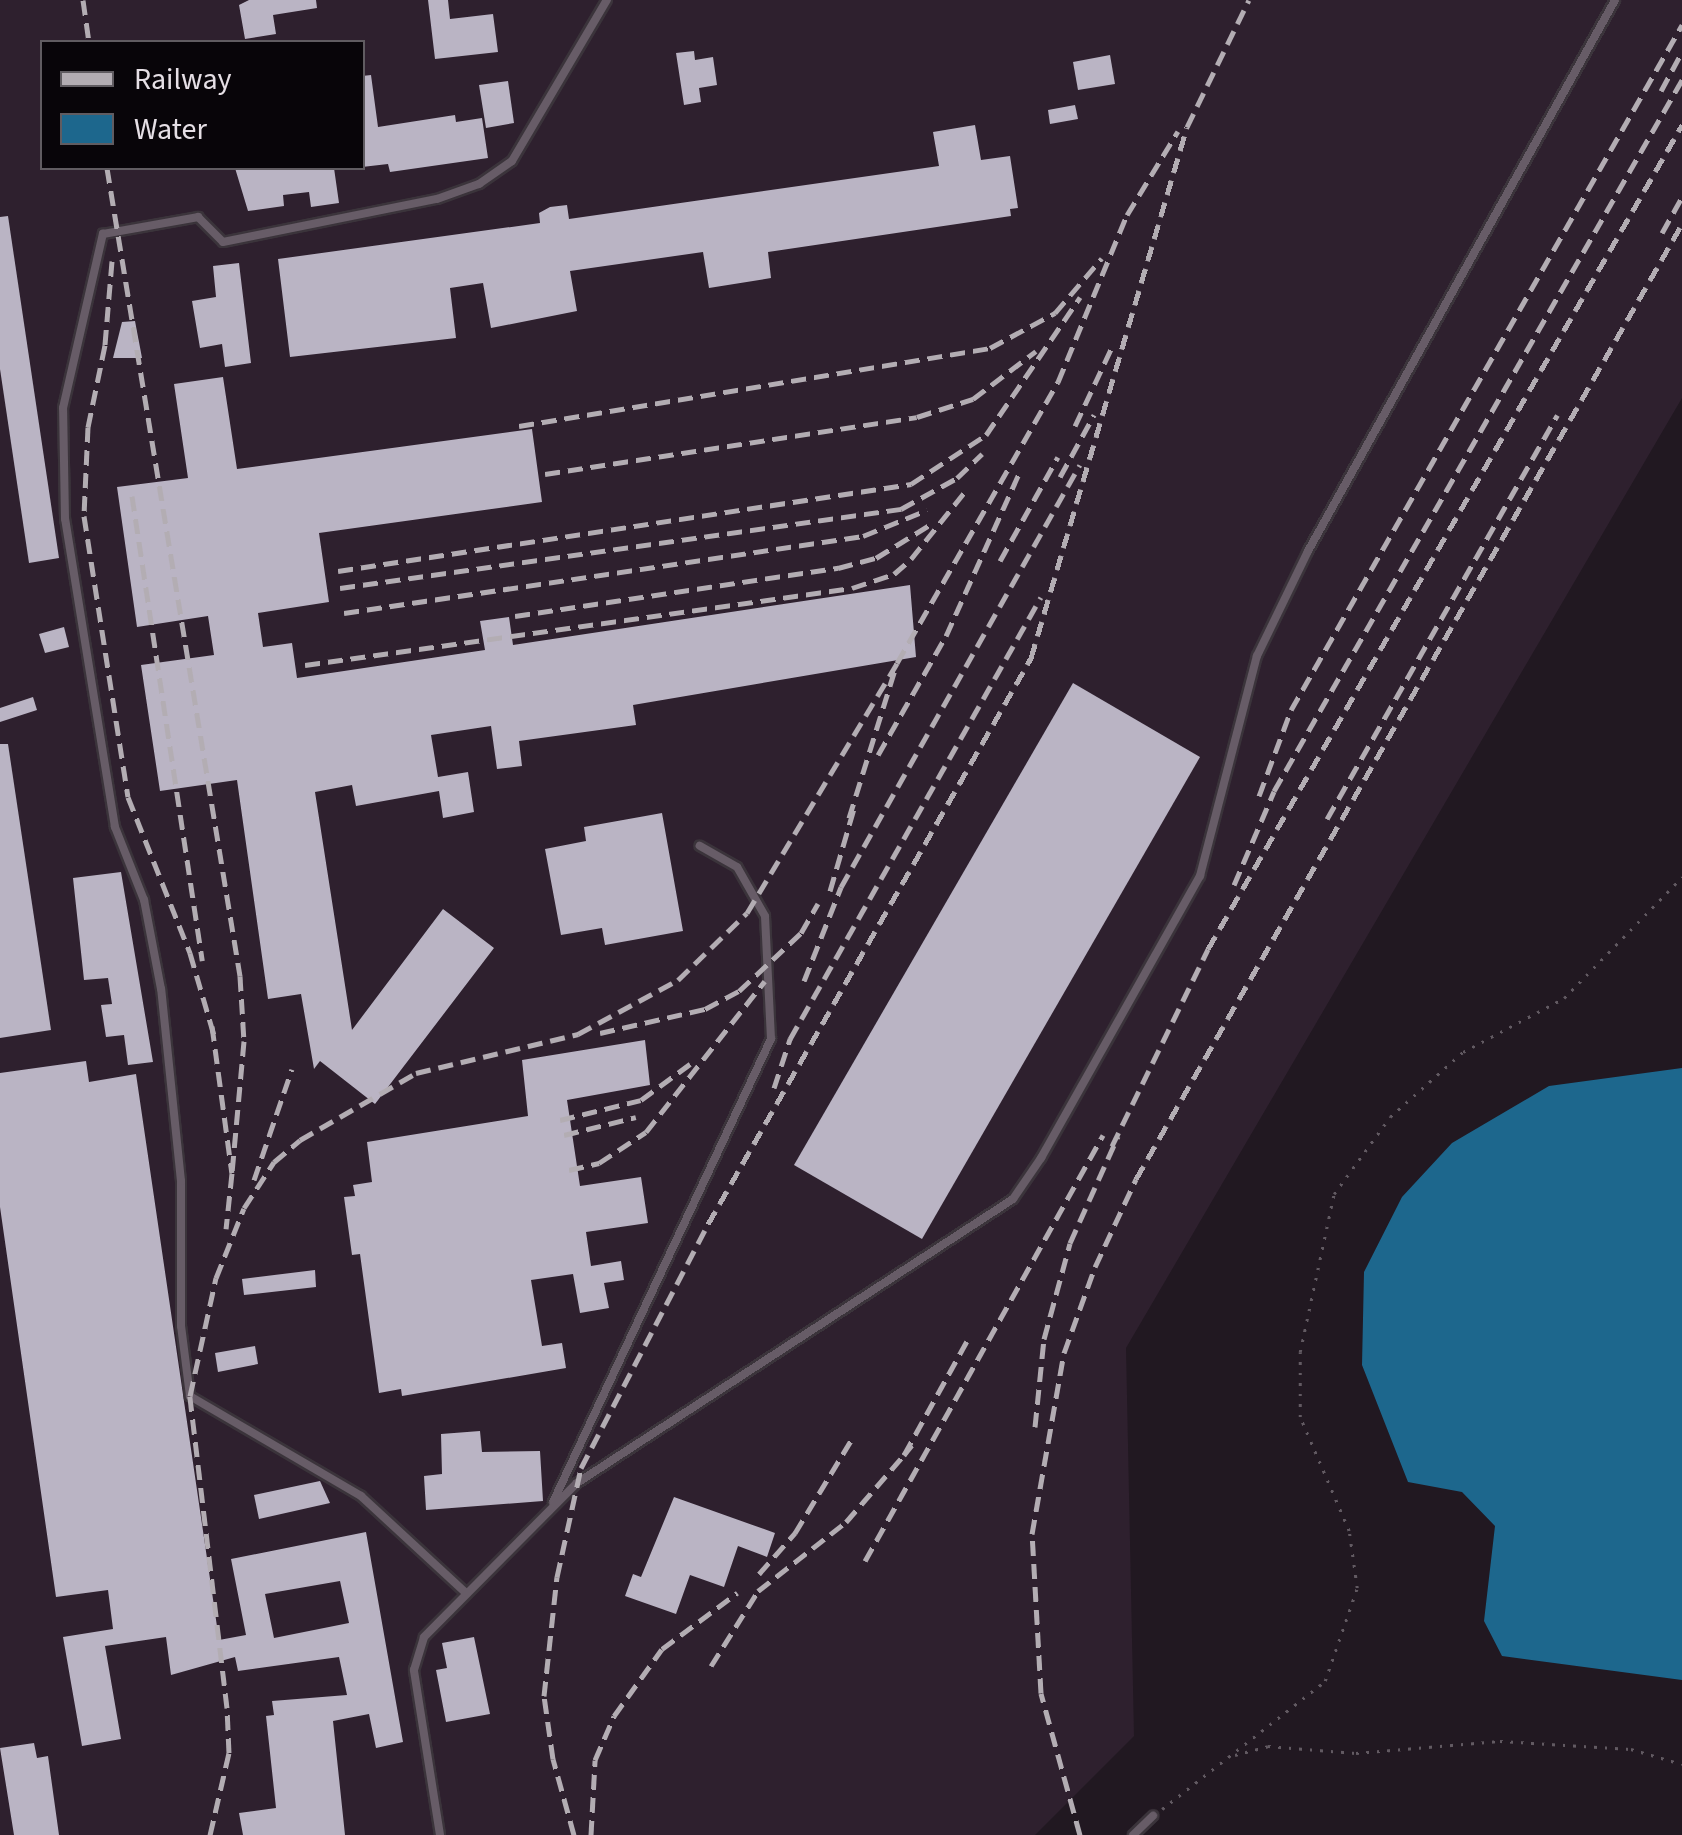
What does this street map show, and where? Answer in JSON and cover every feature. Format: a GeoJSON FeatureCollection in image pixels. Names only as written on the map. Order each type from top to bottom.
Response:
{"type":"FeatureCollection","features":[{"type":"Feature","properties":{"kind":"lane"},"geometry":{"type":"LineString","coordinates":[[466,1593],[361,1496],[190,1396],[181,1326],[181,1180],[161,988],[144,900],[115,827],[66,520],[63,408],[103,234],[198,217],[222,242],[437,199],[479,184],[512,161],[607,0]]}},
{"type":"Feature","properties":{"kind":"lane"},"geometry":{"type":"LineString","coordinates":[[440,1835],[414,1670],[424,1637],[577,1482],[1013,1199],[1022,1185],[1200,876],[1257,656],[1308,551],[1615,0]]}},
{"type":"Feature","properties":{"kind":"lane"},"geometry":{"type":"LineString","coordinates":[[549,1510],[771,1039],[765,916],[737,867],[700,846]]}},
{"type":"Feature","properties":{"kind":"lane"},"geometry":{"type":"LineString","coordinates":[[1133,1835],[1153,1816]]}},
{"type":"Feature","properties":{"kind":"path"},"geometry":{"type":"LineString","coordinates":[[1153,1816],[1326,1681],[1357,1588],[1350,1530],[1300,1417],[1300,1352],[1334,1194],[1390,1118],[1464,1052],[1564,998],[1682,876]]}},
{"type":"Feature","properties":{"kind":"path"},"geometry":{"type":"LineString","coordinates":[[1233,1756],[1268,1746],[1356,1753],[1500,1741],[1631,1749],[1682,1764]]}},
{"type":"Feature","properties":{"kind":"shaded area"},"geometry":{"type":"Polygon","coordinates":[[[0,0],[1682,0],[1682,398],[1126,1348],[1134,1736],[1035,1835],[0,1835],[0,0]]]}},
{"type":"Feature","properties":{"kind":"water"},"geometry":{"type":"Polygon","coordinates":[[[1682,1068],[1682,1680],[1502,1656],[1484,1621],[1495,1526],[1462,1492],[1408,1482],[1362,1365],[1364,1272],[1402,1197],[1452,1143],[1549,1086],[1682,1068]]]}},
{"type":"Feature","properties":{"kind":"building"},"geometry":{"type":"Polygon","coordinates":[[[249,0],[316,0],[317,8],[273,15],[276,34],[245,39],[239,5],[249,0]]]}},
{"type":"Feature","properties":{"kind":"building"},"geometry":{"type":"Polygon","coordinates":[[[428,0],[448,0],[450,19],[493,14],[498,52],[435,59],[428,0]]]}},
{"type":"Feature","properties":{"kind":"building"},"geometry":{"type":"Polygon","coordinates":[[[694,51],[695,60],[713,57],[717,85],[699,88],[701,102],[684,105],[676,53],[694,51]]]}},
{"type":"Feature","properties":{"kind":"building"},"geometry":{"type":"Polygon","coordinates":[[[1110,55],[1115,84],[1078,90],[1073,62],[1110,55]]]}},
{"type":"Feature","properties":{"kind":"building"},"geometry":{"type":"Polygon","coordinates":[[[371,75],[378,127],[455,115],[456,122],[482,118],[488,158],[390,172],[388,164],[365,167],[365,76],[371,75]]]}},
{"type":"Feature","properties":{"kind":"building"},"geometry":{"type":"Polygon","coordinates":[[[508,81],[514,123],[486,128],[479,85],[508,81]]]}},
{"type":"Feature","properties":{"kind":"building"},"geometry":{"type":"Polygon","coordinates":[[[1075,105],[1078,119],[1050,124],[1048,110],[1075,105]]]}},
{"type":"Feature","properties":{"kind":"building"},"geometry":{"type":"Polygon","coordinates":[[[975,125],[981,160],[1010,156],[1018,208],[1010,209],[1011,216],[768,252],[771,278],[709,288],[703,252],[570,271],[577,311],[491,328],[483,283],[450,288],[456,338],[290,357],[278,259],[540,223],[539,213],[550,207],[567,205],[569,219],[939,166],[933,132],[975,125]]]}},
{"type":"Feature","properties":{"kind":"building"},"geometry":{"type":"Polygon","coordinates":[[[236,170],[334,170],[339,203],[311,207],[309,192],[283,195],[284,206],[248,211],[236,170]]]}},
{"type":"Feature","properties":{"kind":"building"},"geometry":{"type":"Polygon","coordinates":[[[8,216],[59,558],[29,563],[0,369],[0,217],[8,216]]]}},
{"type":"Feature","properties":{"kind":"building"},"geometry":{"type":"Polygon","coordinates":[[[239,263],[251,363],[225,367],[222,344],[200,348],[192,301],[216,297],[213,266],[239,263]]]}},
{"type":"Feature","properties":{"kind":"building"},"geometry":{"type":"Polygon","coordinates":[[[135,321],[142,358],[113,358],[122,322],[135,321]]]}},
{"type":"Feature","properties":{"kind":"building"},"geometry":{"type":"Polygon","coordinates":[[[223,377],[237,469],[532,429],[542,502],[319,533],[329,602],[258,613],[263,647],[292,643],[297,678],[485,650],[480,621],[509,617],[513,645],[910,585],[916,657],[633,705],[636,725],[519,741],[522,766],[497,769],[491,726],[431,735],[438,777],[468,772],[474,812],[443,818],[439,791],[356,806],[352,785],[315,792],[352,1030],[443,909],[494,948],[375,1104],[320,1061],[314,1069],[301,994],[268,999],[237,780],[160,791],[141,665],[214,655],[208,616],[137,627],[117,487],[188,478],[174,384],[223,377]]]}},
{"type":"Feature","properties":{"kind":"building"},"geometry":{"type":"Polygon","coordinates":[[[64,627],[69,647],[45,653],[39,634],[64,627]]]}},
{"type":"Feature","properties":{"kind":"building"},"geometry":{"type":"Polygon","coordinates":[[[1073,683],[1200,757],[922,1239],[794,1165],[1073,683]]]}},
{"type":"Feature","properties":{"kind":"building"},"geometry":{"type":"Polygon","coordinates":[[[33,697],[37,710],[0,722],[0,708],[33,697]]]}},
{"type":"Feature","properties":{"kind":"building"},"geometry":{"type":"Polygon","coordinates":[[[0,744],[8,744],[51,1030],[0,1038],[0,744]]]}},
{"type":"Feature","properties":{"kind":"building"},"geometry":{"type":"Polygon","coordinates":[[[662,813],[683,931],[605,945],[602,928],[561,935],[545,849],[586,841],[584,827],[662,813]]]}},
{"type":"Feature","properties":{"kind":"building"},"geometry":{"type":"Polygon","coordinates":[[[121,872],[153,1062],[128,1065],[124,1035],[106,1037],[101,1005],[112,1004],[108,978],[84,980],[73,878],[121,872]]]}},
{"type":"Feature","properties":{"kind":"building"},"geometry":{"type":"Polygon","coordinates":[[[645,1040],[650,1085],[567,1100],[580,1186],[641,1177],[648,1223],[586,1232],[591,1266],[621,1261],[624,1280],[604,1283],[609,1308],[580,1313],[573,1274],[531,1280],[542,1346],[562,1343],[566,1368],[402,1396],[401,1389],[379,1393],[360,1254],[352,1255],[344,1197],[355,1196],[353,1185],[372,1182],[367,1142],[528,1116],[522,1060],[645,1040]]]}},
{"type":"Feature","properties":{"kind":"building"},"geometry":{"type":"Polygon","coordinates":[[[86,1061],[89,1082],[136,1074],[219,1640],[246,1635],[231,1559],[366,1532],[403,1742],[376,1748],[369,1714],[333,1721],[345,1835],[243,1835],[239,1813],[276,1808],[266,1716],[274,1715],[272,1701],[347,1695],[339,1657],[238,1671],[235,1657],[171,1675],[166,1637],[105,1646],[121,1739],[82,1746],[63,1637],[113,1629],[108,1590],[56,1597],[0,1207],[0,1073],[86,1061]],[[340,1581],[265,1594],[274,1638],[349,1623],[340,1581]]]}},
{"type":"Feature","properties":{"kind":"building"},"geometry":{"type":"Polygon","coordinates":[[[315,1270],[316,1287],[244,1295],[242,1279],[315,1270]]]}},
{"type":"Feature","properties":{"kind":"building"},"geometry":{"type":"Polygon","coordinates":[[[255,1346],[258,1364],[218,1372],[215,1353],[255,1346]]]}},
{"type":"Feature","properties":{"kind":"building"},"geometry":{"type":"Polygon","coordinates":[[[480,1431],[482,1452],[540,1451],[543,1501],[426,1510],[424,1476],[442,1474],[441,1434],[480,1431]]]}},
{"type":"Feature","properties":{"kind":"building"},"geometry":{"type":"Polygon","coordinates":[[[320,1481],[330,1503],[259,1519],[254,1495],[320,1481]]]}},
{"type":"Feature","properties":{"kind":"building"},"geometry":{"type":"Polygon","coordinates":[[[674,1497],[775,1533],[767,1557],[738,1546],[724,1587],[690,1575],[676,1614],[625,1596],[633,1574],[641,1577],[674,1497]]]}},
{"type":"Feature","properties":{"kind":"building"},"geometry":{"type":"Polygon","coordinates":[[[474,1637],[490,1714],[446,1722],[436,1670],[447,1668],[442,1643],[474,1637]]]}},
{"type":"Feature","properties":{"kind":"building"},"geometry":{"type":"Polygon","coordinates":[[[34,1743],[37,1758],[48,1756],[59,1835],[14,1835],[0,1748],[34,1743]]]}},
{"type":"Feature","properties":{"kind":"railway"},"geometry":{"type":"LineString","coordinates":[[83,0],[89,40]]}},
{"type":"Feature","properties":{"kind":"railway"},"geometry":{"type":"LineString","coordinates":[[574,1835],[553,1759],[544,1696],[557,1577],[581,1468],[708,1224],[1031,658],[1187,127],[1249,0]]}},
{"type":"Feature","properties":{"kind":"railway"},"geometry":{"type":"LineString","coordinates":[[1259,796],[1291,710],[1682,25]]}},
{"type":"Feature","properties":{"kind":"railway"},"geometry":{"type":"LineString","coordinates":[[1661,91],[1682,52]]}},
{"type":"Feature","properties":{"kind":"railway"},"geometry":{"type":"LineString","coordinates":[[1234,885],[1274,791],[1682,80]]}},
{"type":"Feature","properties":{"kind":"railway"},"geometry":{"type":"LineString","coordinates":[[1112,1146],[1208,949],[1682,125]]}},
{"type":"Feature","properties":{"kind":"railway"},"geometry":{"type":"LineString","coordinates":[[849,818],[897,663],[1058,382],[1127,215],[1178,131]]}},
{"type":"Feature","properties":{"kind":"railway"},"geometry":{"type":"LineString","coordinates":[[107,170],[240,976],[244,1041],[232,1173]]}},
{"type":"Feature","properties":{"kind":"railway"},"geometry":{"type":"LineString","coordinates":[[1662,233],[1682,197]]}},
{"type":"Feature","properties":{"kind":"railway"},"geometry":{"type":"LineString","coordinates":[[1080,1835],[1041,1693],[1032,1534],[1064,1353],[1095,1267],[1136,1179],[1682,224]]}},
{"type":"Feature","properties":{"kind":"railway"},"geometry":{"type":"LineString","coordinates":[[519,426],[990,348],[1055,313],[1102,258]]}},
{"type":"Feature","properties":{"kind":"railway"},"geometry":{"type":"LineString","coordinates":[[112,261],[105,345],[88,427],[84,516],[128,797],[190,953],[214,1035]]}},
{"type":"Feature","properties":{"kind":"railway"},"geometry":{"type":"LineString","coordinates":[[338,571],[911,484],[986,435],[1080,297]]}},
{"type":"Feature","properties":{"kind":"railway"},"geometry":{"type":"LineString","coordinates":[[1075,426],[1111,349]]}},
{"type":"Feature","properties":{"kind":"railway"},"geometry":{"type":"LineString","coordinates":[[545,474],[917,417],[973,399],[1036,351]]}},
{"type":"Feature","properties":{"kind":"railway"},"geometry":{"type":"LineString","coordinates":[[1060,477],[1094,415]]}},
{"type":"Feature","properties":{"kind":"railway"},"geometry":{"type":"LineString","coordinates":[[1327,819],[1557,415]]}},
{"type":"Feature","properties":{"kind":"railway"},"geometry":{"type":"LineString","coordinates":[[340,588],[901,509],[957,478],[982,454]]}},
{"type":"Feature","properties":{"kind":"railway"},"geometry":{"type":"LineString","coordinates":[[1000,561],[1058,457]]}},
{"type":"Feature","properties":{"kind":"railway"},"geometry":{"type":"LineString","coordinates":[[804,981],[841,887],[1080,465]]}},
{"type":"Feature","properties":{"kind":"railway"},"geometry":{"type":"LineString","coordinates":[[878,755],[946,636],[1021,469]]}},
{"type":"Feature","properties":{"kind":"railway"},"geometry":{"type":"LineString","coordinates":[[305,665],[852,588],[894,574],[911,559],[967,489]]}},
{"type":"Feature","properties":{"kind":"railway"},"geometry":{"type":"LineString","coordinates":[[132,496],[202,961]]}},
{"type":"Feature","properties":{"kind":"railway"},"geometry":{"type":"LineString","coordinates":[[344,613],[863,536],[927,510]]}},
{"type":"Feature","properties":{"kind":"railway"},"geometry":{"type":"LineString","coordinates":[[515,616],[838,568],[876,558],[931,524]]}},
{"type":"Feature","properties":{"kind":"railway"},"geometry":{"type":"LineString","coordinates":[[774,1088],[790,1039],[1041,597]]}},
{"type":"Feature","properties":{"kind":"railway"},"geometry":{"type":"LineString","coordinates":[[210,1835],[229,1753],[227,1708],[190,1396],[216,1278],[244,1208],[274,1162],[300,1140],[416,1073],[578,1034],[678,980],[747,913],[897,663]]}},
{"type":"Feature","properties":{"kind":"railway"},"geometry":{"type":"LineString","coordinates":[[830,891],[855,805]]}},
{"type":"Feature","properties":{"kind":"railway"},"geometry":{"type":"LineString","coordinates":[[600,1033],[705,1009],[739,991],[801,933],[818,903]]}},
{"type":"Feature","properties":{"kind":"railway"},"geometry":{"type":"LineString","coordinates":[[569,1170],[599,1163],[646,1132],[765,981]]}},
{"type":"Feature","properties":{"kind":"railway"},"geometry":{"type":"LineString","coordinates":[[212,1026],[232,1173],[226,1229]]}},
{"type":"Feature","properties":{"kind":"railway"},"geometry":{"type":"LineString","coordinates":[[560,1120],[641,1100],[690,1064]]}},
{"type":"Feature","properties":{"kind":"railway"},"geometry":{"type":"LineString","coordinates":[[254,1180],[292,1069]]}},
{"type":"Feature","properties":{"kind":"railway"},"geometry":{"type":"LineString","coordinates":[[564,1135],[636,1117]]}},
{"type":"Feature","properties":{"kind":"railway"},"geometry":{"type":"LineString","coordinates":[[865,1561],[1103,1135]]}},
{"type":"Feature","properties":{"kind":"railway"},"geometry":{"type":"LineString","coordinates":[[1035,1427],[1044,1339],[1070,1243],[1118,1136]]}},
{"type":"Feature","properties":{"kind":"railway"},"geometry":{"type":"LineString","coordinates":[[912,1445],[904,1455],[967,1341]]}},
{"type":"Feature","properties":{"kind":"railway"},"geometry":{"type":"LineString","coordinates":[[759,1574],[795,1533],[852,1439]]}},
{"type":"Feature","properties":{"kind":"railway"},"geometry":{"type":"LineString","coordinates":[[711,1666],[758,1591],[846,1522],[904,1455]]}},
{"type":"Feature","properties":{"kind":"railway"},"geometry":{"type":"LineString","coordinates":[[591,1835],[595,1760],[614,1716],[662,1649],[737,1593]]}}]}
